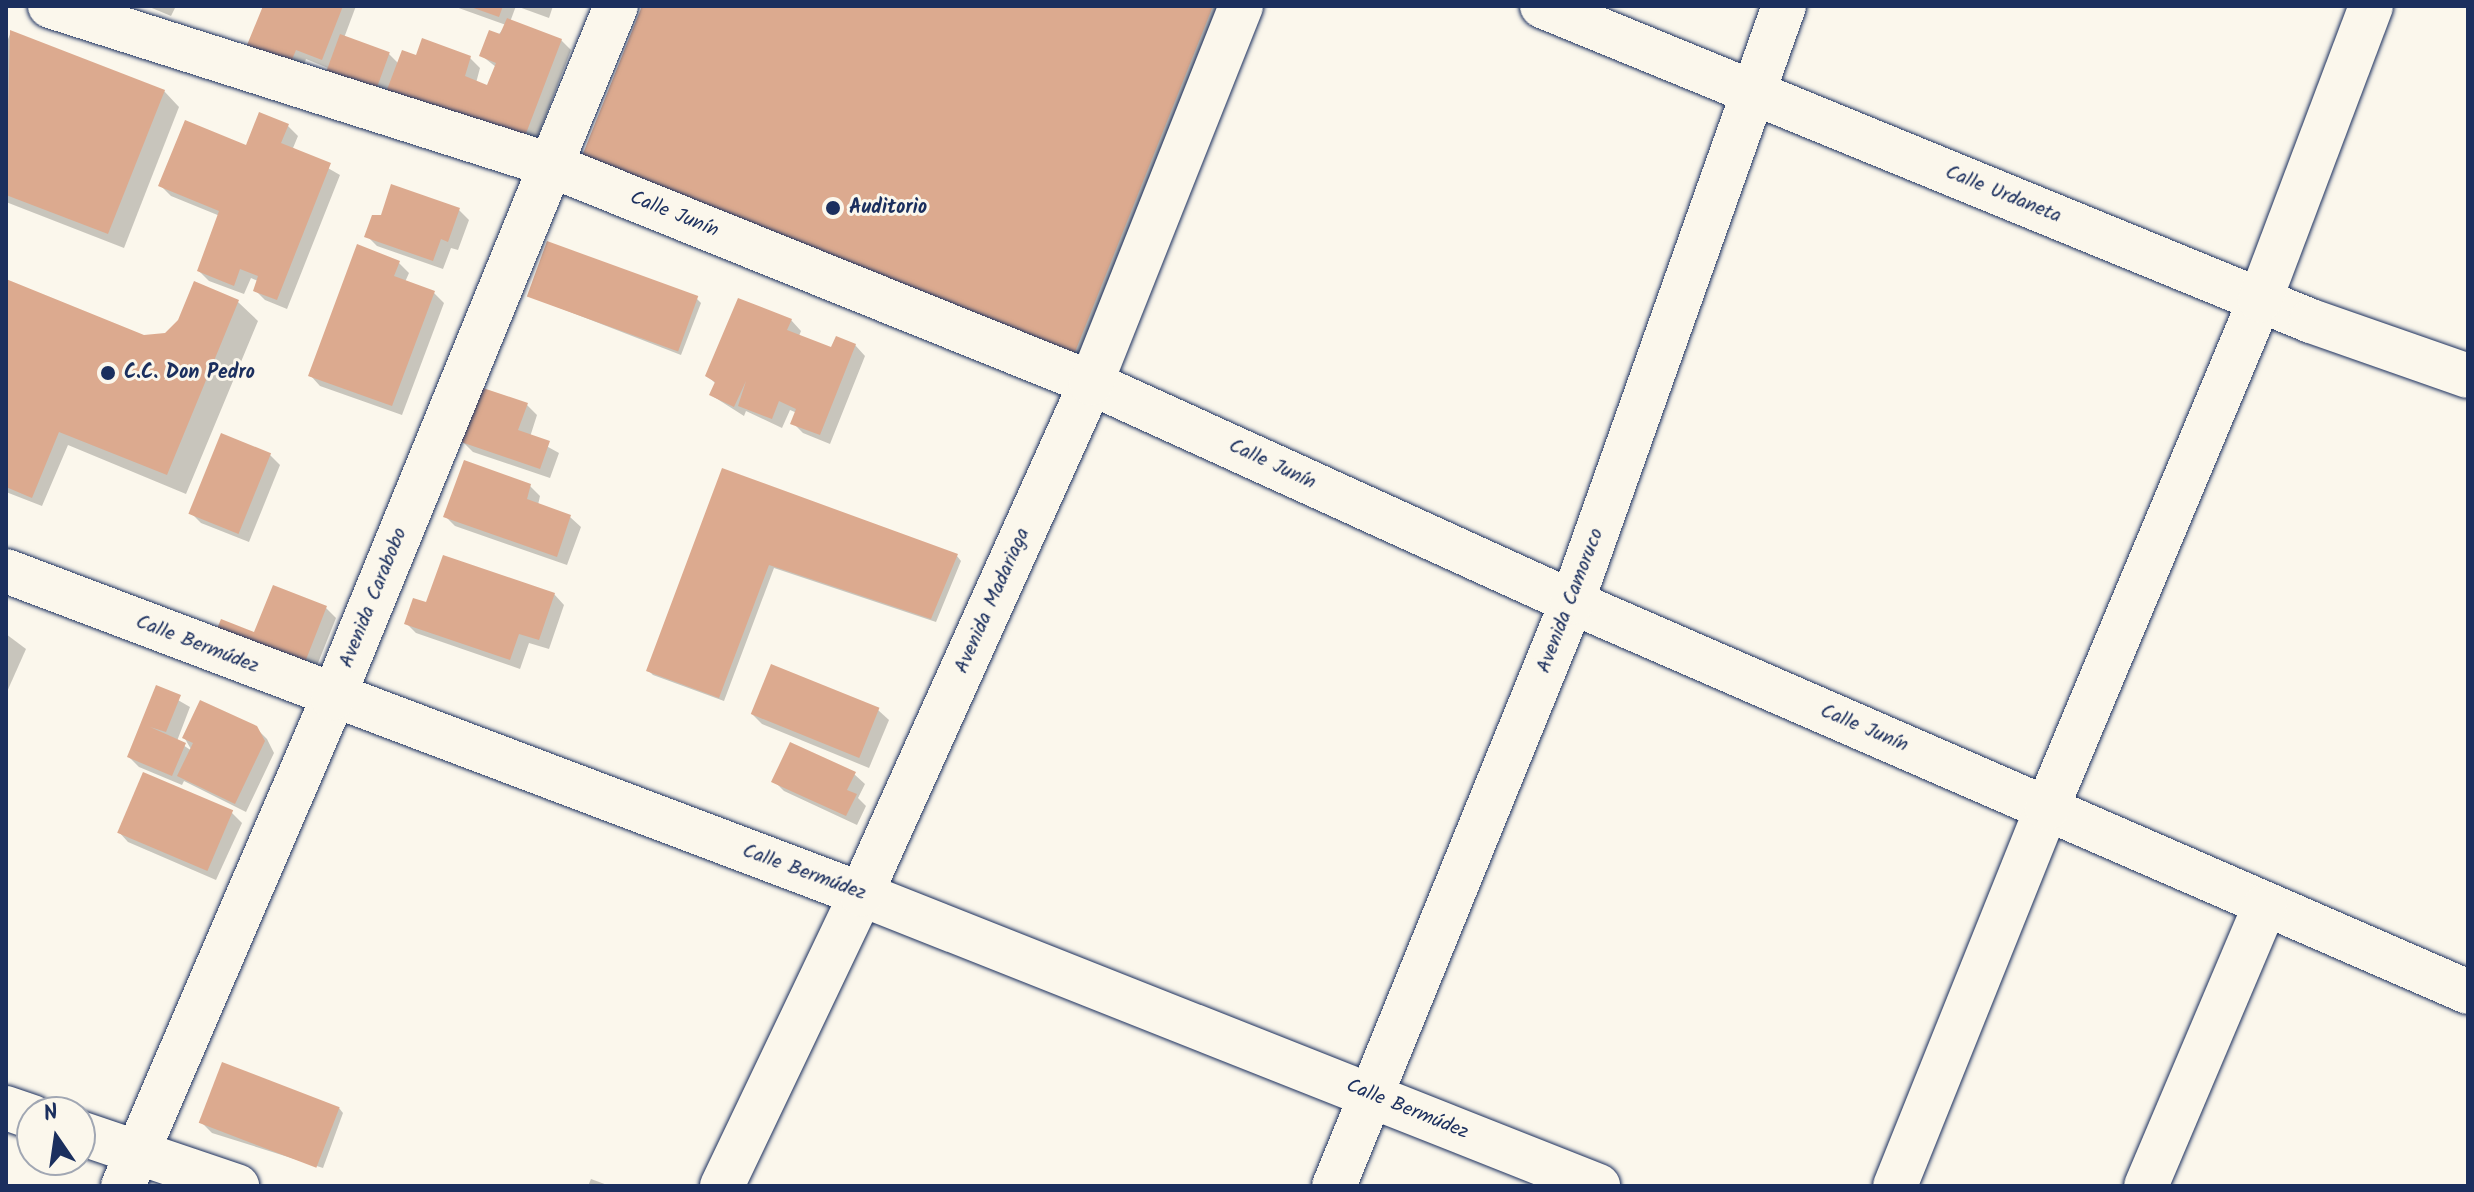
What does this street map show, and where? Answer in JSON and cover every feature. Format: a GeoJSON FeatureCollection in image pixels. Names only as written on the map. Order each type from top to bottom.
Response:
{"type":"FeatureCollection","features":[{"type":"Feature","properties":{"kind":"street","name":"Calle Junín"},"geometry":{"type":"LineString","coordinates":[[50,6],[550,165],[1091,383],[1572,602],[2468,992]]}},
{"type":"Feature","properties":{"kind":"street","name":"Avenida Carabobo"},"geometry":{"type":"LineString","coordinates":[[131,1169],[333,698],[616,6]]}},
{"type":"Feature","properties":{"kind":"street","name":"Avenida Madariaga"},"geometry":{"type":"LineString","coordinates":[[722,1186],[861,894],[1091,383],[1241,6]]}},
{"type":"Feature","properties":{"kind":"street","name":"Calle Urdaneta"},"geometry":{"type":"LineString","coordinates":[[1542,6],[2260,300],[2468,376]]}},
{"type":"Feature","properties":{"kind":"street","name":"Avenida Camoruco"},"geometry":{"type":"LineString","coordinates":[[1334,1186],[1572,602],[1756,94],[1784,6]]}},
{"type":"Feature","properties":{"kind":"street"},"geometry":{"type":"LineString","coordinates":[[1895,1186],[2047,808],[2260,300],[2371,6]]}},
{"type":"Feature","properties":{"kind":"street","name":"Calle Bermúdez"},"geometry":{"type":"LineString","coordinates":[[6,571],[333,698],[861,894],[1598,1186]]}},
{"type":"Feature","properties":{"kind":"street"},"geometry":{"type":"LineString","coordinates":[[2146,1186],[2265,906]]}},
{"type":"Feature","properties":{"kind":"street"},"geometry":{"type":"LineString","coordinates":[[96,1144],[131,1169],[237,1186]]}},
{"type":"Feature","properties":{"kind":"building"},"geometry":{"type":"Polygon","coordinates":[[[263,6],[343,6],[322,60],[296,50],[291,62],[247,45],[263,6]]]}},
{"type":"Feature","properties":{"kind":"building"},"geometry":{"type":"Polygon","coordinates":[[[468,6],[503,6],[499,17],[468,6]]]}},
{"type":"Feature","properties":{"kind":"building"},"geometry":{"type":"Polygon","coordinates":[[[642,6],[1213,6],[1071,362],[580,161],[642,6]]]}},
{"type":"Feature","properties":{"kind":"building"},"geometry":{"type":"Polygon","coordinates":[[[507,18],[562,39],[522,144],[385,95],[402,50],[416,55],[422,38],[471,56],[465,76],[487,85],[496,63],[479,56],[489,30],[500,34],[507,18]]]}},
{"type":"Feature","properties":{"kind":"building"},"geometry":{"type":"Polygon","coordinates":[[[10,30],[165,90],[108,234],[6,195],[10,30]]]}},
{"type":"Feature","properties":{"kind":"building"},"geometry":{"type":"Polygon","coordinates":[[[340,34],[390,52],[376,90],[326,72],[340,34]]]}},
{"type":"Feature","properties":{"kind":"building"},"geometry":{"type":"Polygon","coordinates":[[[259,112],[289,124],[281,143],[331,163],[277,300],[253,291],[258,276],[240,269],[234,286],[197,271],[219,211],[158,186],[185,120],[246,145],[259,112]]]}},
{"type":"Feature","properties":{"kind":"building"},"geometry":{"type":"Polygon","coordinates":[[[391,184],[460,208],[448,242],[441,239],[433,261],[364,237],[372,215],[381,215],[391,184]]]}},
{"type":"Feature","properties":{"kind":"building"},"geometry":{"type":"Polygon","coordinates":[[[547,241],[698,296],[678,352],[527,296],[547,241]]]}},
{"type":"Feature","properties":{"kind":"building"},"geometry":{"type":"Polygon","coordinates":[[[357,244],[400,261],[394,276],[435,291],[392,406],[308,376],[357,244]]]}},
{"type":"Feature","properties":{"kind":"building","name":"C.C. Don Pedro"},"geometry":{"type":"Polygon","coordinates":[[[6,279],[144,335],[165,333],[178,320],[194,281],[239,300],[167,475],[59,432],[32,498],[6,487],[6,279]]]}},
{"type":"Feature","properties":{"kind":"building"},"geometry":{"type":"Polygon","coordinates":[[[738,298],[792,319],[787,330],[831,347],[836,336],[856,344],[820,435],[790,424],[796,409],[779,401],[772,419],[738,406],[746,381],[734,407],[709,395],[715,382],[705,376],[738,298]]]}},
{"type":"Feature","properties":{"kind":"building"},"geometry":{"type":"Polygon","coordinates":[[[480,387],[528,403],[518,430],[550,441],[540,469],[461,442],[480,387]]]}},
{"type":"Feature","properties":{"kind":"building"},"geometry":{"type":"Polygon","coordinates":[[[221,433],[271,453],[238,534],[188,514],[221,433]]]}},
{"type":"Feature","properties":{"kind":"building"},"geometry":{"type":"Polygon","coordinates":[[[464,460],[531,484],[527,499],[571,515],[557,557],[443,517],[464,460]]]}},
{"type":"Feature","properties":{"kind":"building"},"geometry":{"type":"Polygon","coordinates":[[[722,468],[958,554],[931,619],[769,565],[719,698],[646,671],[722,468]]]}},
{"type":"Feature","properties":{"kind":"building"},"geometry":{"type":"Polygon","coordinates":[[[443,555],[555,593],[539,640],[519,634],[510,660],[404,624],[413,598],[426,602],[443,555]]]}},
{"type":"Feature","properties":{"kind":"building"},"geometry":{"type":"Polygon","coordinates":[[[273,585],[327,606],[300,675],[212,641],[221,619],[254,632],[273,585]]]}},
{"type":"Feature","properties":{"kind":"building"},"geometry":{"type":"Polygon","coordinates":[[[771,664],[879,708],[859,758],[751,714],[771,664]]]}},
{"type":"Feature","properties":{"kind":"building"},"geometry":{"type":"Polygon","coordinates":[[[156,685],[181,695],[166,732],[150,727],[186,743],[172,776],[127,757],[156,685]]]}},
{"type":"Feature","properties":{"kind":"building"},"geometry":{"type":"Polygon","coordinates":[[[200,700],[257,726],[265,741],[235,804],[177,776],[193,743],[182,738],[200,700]]]}},
{"type":"Feature","properties":{"kind":"building"},"geometry":{"type":"Polygon","coordinates":[[[790,742],[856,772],[847,790],[857,794],[846,816],[771,782],[790,742]]]}},
{"type":"Feature","properties":{"kind":"building"},"geometry":{"type":"Polygon","coordinates":[[[143,772],[233,810],[207,871],[117,833],[143,772]]]}},
{"type":"Feature","properties":{"kind":"building"},"geometry":{"type":"Polygon","coordinates":[[[222,1062],[340,1107],[316,1168],[199,1123],[222,1062]]]}},
{"type":"Feature","properties":{"kind":"place","name":"Auditorio"},"geometry":{"type":"Point","coordinates":[833,208]}},
{"type":"Feature","properties":{"kind":"place","name":"C.C. Don Pedro"},"geometry":{"type":"Point","coordinates":[108,373]}}]}
